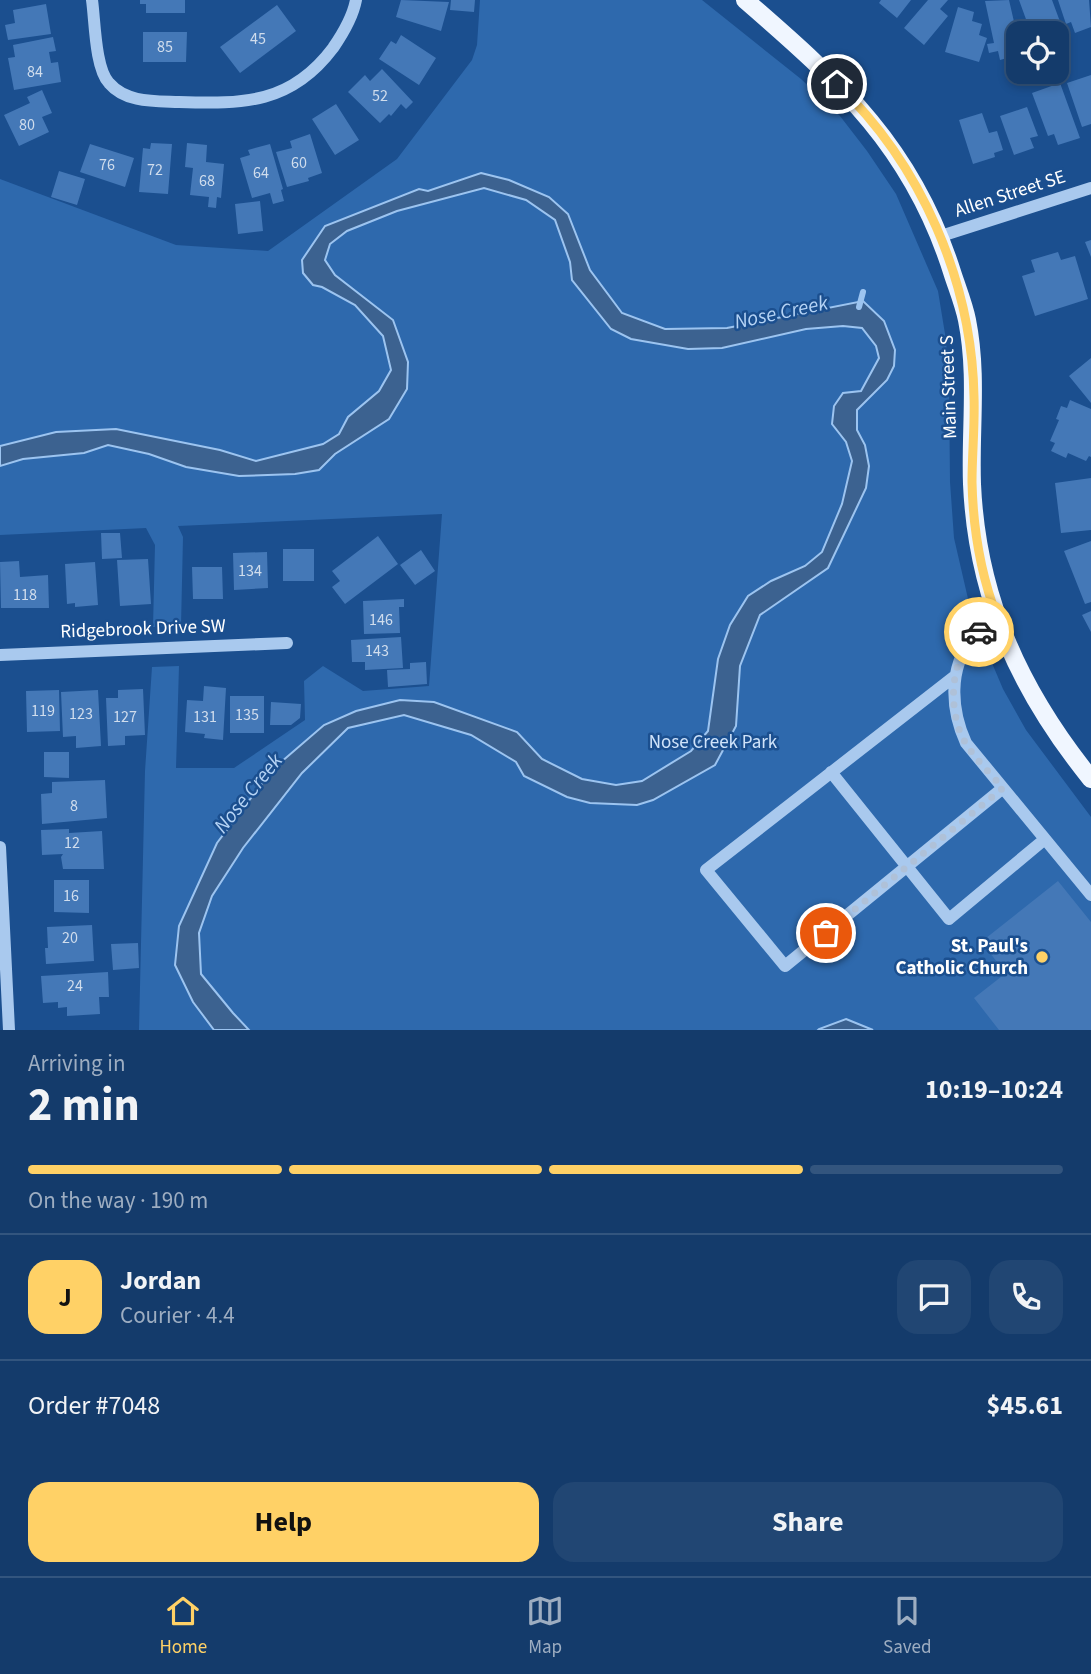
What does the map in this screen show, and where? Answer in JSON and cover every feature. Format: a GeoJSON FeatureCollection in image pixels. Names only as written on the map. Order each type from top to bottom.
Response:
{"type":"FeatureCollection","features":[{"type":"Feature","properties":{"kind":"main road","name":"Main Street S"},"geometry":{"type":"LineString","coordinates":[[745,0],[853,98],[894,150],[941,236],[967,319],[974,397],[972,481],[980,558],[1011,654],[1039,709],[1091,779]]}},
{"type":"Feature","properties":{"kind":"street"},"geometry":{"type":"LineString","coordinates":[[92,0],[101,68],[107,82],[119,92],[148,101],[219,103],[242,102],[272,95],[299,83],[320,64],[339,40],[356,0]]}},
{"type":"Feature","properties":{"kind":"street","name":"Allen Street SE"},"geometry":{"type":"LineString","coordinates":[[941,236],[1091,188]]}},
{"type":"Feature","properties":{"kind":"street"},"geometry":{"type":"LineString","coordinates":[[997,617],[972,637],[961,658],[955,676],[956,722],[966,743],[1091,895]]}},
{"type":"Feature","properties":{"kind":"street","name":"Ridgebrook Drive SW"},"geometry":{"type":"LineString","coordinates":[[0,654],[287,643]]}},
{"type":"Feature","properties":{"kind":"street"},"geometry":{"type":"LineString","coordinates":[[955,676],[706,870],[785,966],[1003,788]]}},
{"type":"Feature","properties":{"kind":"street"},"geometry":{"type":"LineString","coordinates":[[831,772],[949,919],[1045,839]]}},
{"type":"Feature","properties":{"kind":"street"},"geometry":{"type":"LineString","coordinates":[[0,847],[9,1030]]}},
{"type":"Feature","properties":{"kind":"green space","name":"Nose Creek Park"},"geometry":{"type":"Polygon","coordinates":[[[480,0],[702,0],[801,79],[840,116],[896,194],[938,291],[946,340],[949,383],[950,482],[954,538],[972,616],[1003,689],[1026,730],[1091,817],[1091,1030],[139,1030],[145,771],[152,667],[179,666],[176,768],[234,768],[305,720],[304,681],[323,666],[363,691],[429,686],[442,514],[178,526],[183,537],[181,626],[153,627],[155,545],[146,528],[0,535],[0,179],[176,245],[268,251],[397,159],[472,60],[477,45],[480,0]]]}},
{"type":"Feature","properties":{"kind":"shaded area"},"geometry":{"type":"Polygon","coordinates":[[[481,173],[509,180],[549,197],[568,214],[590,270],[622,313],[665,329],[727,328],[863,301],[884,321],[895,350],[894,366],[887,380],[857,410],[857,430],[865,445],[869,466],[866,488],[828,568],[760,615],[740,666],[736,726],[715,765],[653,800],[637,805],[590,803],[567,797],[524,776],[516,762],[471,735],[404,715],[348,728],[302,773],[243,848],[212,896],[199,933],[201,974],[249,1030],[214,1030],[193,1002],[175,965],[179,926],[217,843],[273,769],[324,725],[356,711],[400,700],[434,702],[517,732],[542,759],[582,779],[616,785],[642,781],[691,751],[708,731],[718,659],[730,625],[748,596],[771,581],[805,566],[822,552],[842,504],[852,461],[846,442],[832,424],[834,406],[843,393],[861,391],[879,358],[876,346],[862,328],[843,326],[806,329],[722,348],[688,349],[631,339],[611,329],[572,280],[570,262],[555,220],[526,200],[484,188],[397,211],[347,231],[330,244],[325,260],[335,275],[393,320],[408,362],[407,389],[389,419],[335,454],[319,470],[295,474],[239,476],[186,467],[149,454],[108,445],[84,453],[23,459],[0,466],[0,446],[56,432],[116,429],[220,450],[256,461],[323,444],[339,434],[348,417],[379,391],[391,370],[383,336],[355,305],[313,285],[303,273],[302,260],[325,226],[419,189],[428,191],[481,173]]]}},
{"type":"Feature","properties":{"kind":"shaded area"},"geometry":{"type":"Polygon","coordinates":[[[846,1019],[873,1030],[818,1030],[819,1029],[846,1019]]]}},
{"type":"Feature","properties":{"kind":"building"},"geometry":{"type":"Polygon","coordinates":[[[140,0],[185,0],[185,13],[146,13],[146,4],[140,4],[140,0]]]}},
{"type":"Feature","properties":{"kind":"building"},"geometry":{"type":"Polygon","coordinates":[[[401,0],[449,2],[441,31],[396,17],[401,0]]]}},
{"type":"Feature","properties":{"kind":"building"},"geometry":{"type":"Polygon","coordinates":[[[451,0],[475,0],[474,12],[450,10],[451,0]]]}},
{"type":"Feature","properties":{"kind":"building"},"geometry":{"type":"Polygon","coordinates":[[[881,0],[911,0],[897,18],[879,3],[881,0]]]}},
{"type":"Feature","properties":{"kind":"building"},"geometry":{"type":"Polygon","coordinates":[[[928,0],[948,0],[940,9],[948,16],[924,45],[904,28],[928,0]]]}},
{"type":"Feature","properties":{"kind":"building"},"geometry":{"type":"Polygon","coordinates":[[[1009,0],[1014,21],[1006,21],[1006,58],[1000,60],[998,51],[989,53],[987,44],[994,43],[985,1],[1009,0]]]}},
{"type":"Feature","properties":{"kind":"building"},"geometry":{"type":"Polygon","coordinates":[[[1019,0],[1052,0],[1060,21],[1027,21],[1019,0]]]}},
{"type":"Feature","properties":{"kind":"building"},"geometry":{"type":"Polygon","coordinates":[[[1058,0],[1089,0],[1091,27],[1075,33],[1071,22],[1065,21],[1058,0]]]}},
{"type":"Feature","properties":{"kind":"building"},"geometry":{"type":"Polygon","coordinates":[[[46,4],[51,34],[8,40],[5,25],[15,23],[13,10],[46,4]]]}},
{"type":"Feature","properties":{"kind":"building"},"geometry":{"type":"Polygon","coordinates":[[[277,5],[296,31],[240,73],[220,47],[277,5]]]}},
{"type":"Feature","properties":{"kind":"building"},"geometry":{"type":"Polygon","coordinates":[[[958,7],[974,12],[972,21],[982,24],[979,35],[987,38],[979,62],[945,52],[958,7]]]}},
{"type":"Feature","properties":{"kind":"building"},"geometry":{"type":"Polygon","coordinates":[[[143,32],[187,32],[186,62],[143,62],[143,32]]]}},
{"type":"Feature","properties":{"kind":"building"},"geometry":{"type":"Polygon","coordinates":[[[401,35],[436,58],[419,85],[379,59],[391,41],[396,44],[401,35]]]}},
{"type":"Feature","properties":{"kind":"building"},"geometry":{"type":"Polygon","coordinates":[[[53,37],[56,51],[49,52],[51,63],[58,62],[61,82],[14,90],[8,58],[15,57],[13,45],[53,37]]]}},
{"type":"Feature","properties":{"kind":"building"},"geometry":{"type":"Polygon","coordinates":[[[382,69],[413,102],[406,109],[401,104],[391,116],[389,114],[380,123],[348,92],[365,75],[370,81],[382,69]]]}},
{"type":"Feature","properties":{"kind":"building"},"geometry":{"type":"Polygon","coordinates":[[[1091,75],[1091,124],[1082,127],[1069,82],[1091,75]]]}},
{"type":"Feature","properties":{"kind":"building"},"geometry":{"type":"Polygon","coordinates":[[[1060,84],[1080,138],[1058,145],[1054,134],[1048,136],[1032,93],[1060,84]]]}},
{"type":"Feature","properties":{"kind":"building"},"geometry":{"type":"Polygon","coordinates":[[[42,90],[52,113],[42,117],[49,132],[19,146],[4,115],[30,103],[27,97],[42,90]]]}},
{"type":"Feature","properties":{"kind":"building"},"geometry":{"type":"Polygon","coordinates":[[[336,104],[359,140],[335,155],[312,119],[336,104]]]}},
{"type":"Feature","properties":{"kind":"building"},"geometry":{"type":"Polygon","coordinates":[[[1027,107],[1038,136],[1030,138],[1034,148],[1014,155],[1000,116],[1027,107]]]}},
{"type":"Feature","properties":{"kind":"building"},"geometry":{"type":"Polygon","coordinates":[[[982,113],[989,133],[997,131],[1003,150],[994,153],[995,157],[973,164],[959,120],[982,113]]]}},
{"type":"Feature","properties":{"kind":"building"},"geometry":{"type":"Polygon","coordinates":[[[310,134],[322,173],[308,178],[309,181],[287,187],[276,152],[292,148],[290,141],[310,134]]]}},
{"type":"Feature","properties":{"kind":"building"},"geometry":{"type":"Polygon","coordinates":[[[151,143],[172,144],[168,194],[139,192],[143,148],[150,149],[151,143]]]}},
{"type":"Feature","properties":{"kind":"building"},"geometry":{"type":"Polygon","coordinates":[[[187,143],[207,145],[206,162],[224,164],[221,198],[217,197],[216,208],[208,207],[209,197],[190,195],[193,168],[185,167],[187,143]]]}},
{"type":"Feature","properties":{"kind":"building"},"geometry":{"type":"Polygon","coordinates":[[[90,144],[134,158],[125,187],[80,172],[90,144]]]}},
{"type":"Feature","properties":{"kind":"building"},"geometry":{"type":"Polygon","coordinates":[[[270,144],[284,201],[273,204],[270,193],[252,198],[240,158],[250,155],[248,150],[270,144]]]}},
{"type":"Feature","properties":{"kind":"building"},"geometry":{"type":"Polygon","coordinates":[[[59,171],[85,179],[77,205],[51,197],[59,171]]]}},
{"type":"Feature","properties":{"kind":"building"},"geometry":{"type":"Polygon","coordinates":[[[260,201],[263,231],[238,234],[235,204],[260,201]]]}},
{"type":"Feature","properties":{"kind":"building"},"geometry":{"type":"Polygon","coordinates":[[[1091,240],[1091,257],[1085,242],[1091,240]]]}},
{"type":"Feature","properties":{"kind":"building"},"geometry":{"type":"Polygon","coordinates":[[[1058,252],[1061,260],[1075,256],[1088,299],[1035,316],[1022,276],[1035,272],[1031,260],[1058,252]]]}},
{"type":"Feature","properties":{"kind":"building"},"geometry":{"type":"Polygon","coordinates":[[[1091,358],[1091,403],[1069,376],[1091,358]]]}},
{"type":"Feature","properties":{"kind":"building"},"geometry":{"type":"Polygon","coordinates":[[[1070,400],[1091,409],[1091,457],[1086,461],[1068,453],[1066,458],[1051,451],[1055,443],[1050,441],[1059,420],[1056,419],[1061,406],[1067,408],[1070,400]]]}},
{"type":"Feature","properties":{"kind":"building"},"geometry":{"type":"Polygon","coordinates":[[[1091,478],[1091,530],[1061,533],[1055,483],[1091,478]]]}},
{"type":"Feature","properties":{"kind":"building"},"geometry":{"type":"Polygon","coordinates":[[[101,533],[120,533],[122,558],[102,559],[101,533]]]}},
{"type":"Feature","properties":{"kind":"building"},"geometry":{"type":"Polygon","coordinates":[[[378,536],[398,564],[345,604],[332,587],[340,581],[332,571],[378,536]]]}},
{"type":"Feature","properties":{"kind":"building"},"geometry":{"type":"Polygon","coordinates":[[[1091,541],[1091,602],[1085,604],[1064,551],[1091,541]]]}},
{"type":"Feature","properties":{"kind":"building"},"geometry":{"type":"Polygon","coordinates":[[[283,549],[314,549],[314,581],[283,581],[283,549]]]}},
{"type":"Feature","properties":{"kind":"building"},"geometry":{"type":"Polygon","coordinates":[[[421,550],[435,571],[415,585],[400,565],[421,550]]]}},
{"type":"Feature","properties":{"kind":"building"},"geometry":{"type":"Polygon","coordinates":[[[267,552],[268,588],[234,590],[233,553],[267,552]]]}},
{"type":"Feature","properties":{"kind":"building"},"geometry":{"type":"Polygon","coordinates":[[[148,559],[151,604],[120,606],[117,560],[148,559]]]}},
{"type":"Feature","properties":{"kind":"building"},"geometry":{"type":"Polygon","coordinates":[[[19,561],[20,577],[48,575],[49,608],[1,608],[0,562],[19,561]]]}},
{"type":"Feature","properties":{"kind":"building"},"geometry":{"type":"Polygon","coordinates":[[[95,562],[98,605],[75,607],[75,603],[67,604],[65,564],[95,562]]]}},
{"type":"Feature","properties":{"kind":"building"},"geometry":{"type":"Polygon","coordinates":[[[192,567],[222,567],[223,599],[193,599],[192,567]]]}},
{"type":"Feature","properties":{"kind":"building"},"geometry":{"type":"Polygon","coordinates":[[[404,599],[404,607],[399,607],[400,633],[364,634],[363,601],[404,599]]]}},
{"type":"Feature","properties":{"kind":"building"},"geometry":{"type":"Polygon","coordinates":[[[1091,611],[1091,632],[1082,615],[1091,611]]]}},
{"type":"Feature","properties":{"kind":"building"},"geometry":{"type":"Polygon","coordinates":[[[401,637],[403,668],[365,670],[365,662],[352,662],[351,640],[401,637]]]}},
{"type":"Feature","properties":{"kind":"building"},"geometry":{"type":"Polygon","coordinates":[[[426,662],[427,684],[388,687],[387,670],[410,669],[410,663],[426,662]]]}},
{"type":"Feature","properties":{"kind":"building"},"geometry":{"type":"Polygon","coordinates":[[[204,686],[226,688],[223,740],[204,738],[205,734],[185,732],[187,700],[203,701],[204,686]]]}},
{"type":"Feature","properties":{"kind":"building"},"geometry":{"type":"Polygon","coordinates":[[[143,689],[145,735],[125,736],[125,745],[108,746],[106,698],[118,698],[118,690],[143,689]]]}},
{"type":"Feature","properties":{"kind":"building"},"geometry":{"type":"Polygon","coordinates":[[[59,690],[60,731],[27,732],[26,691],[59,690]]]}},
{"type":"Feature","properties":{"kind":"building"},"geometry":{"type":"Polygon","coordinates":[[[98,690],[101,746],[76,748],[76,736],[63,737],[61,692],[98,690]]]}},
{"type":"Feature","properties":{"kind":"building"},"geometry":{"type":"Polygon","coordinates":[[[230,696],[264,696],[264,733],[230,733],[230,696]]]}},
{"type":"Feature","properties":{"kind":"building"},"geometry":{"type":"Polygon","coordinates":[[[271,702],[301,704],[300,718],[291,725],[270,725],[271,702]]]}},
{"type":"Feature","properties":{"kind":"building"},"geometry":{"type":"Polygon","coordinates":[[[44,752],[69,752],[69,778],[44,777],[44,752]]]}},
{"type":"Feature","properties":{"kind":"building"},"geometry":{"type":"Polygon","coordinates":[[[105,780],[107,818],[42,824],[41,794],[52,793],[52,782],[105,780]]]}},
{"type":"Feature","properties":{"kind":"building"},"geometry":{"type":"Polygon","coordinates":[[[69,829],[69,833],[102,831],[104,869],[63,869],[63,854],[42,855],[41,830],[69,829]]]}},
{"type":"Feature","properties":{"kind":"building"},"geometry":{"type":"Polygon","coordinates":[[[54,880],[89,880],[89,913],[54,912],[54,880]]]}},
{"type":"Feature","properties":{"kind":"building","name":"St. Paul's Catholic Church"},"geometry":{"type":"Polygon","coordinates":[[[1058,881],[1091,922],[1091,1030],[999,1030],[974,998],[1006,973],[981,942],[1058,881]]]}},
{"type":"Feature","properties":{"kind":"building"},"geometry":{"type":"Polygon","coordinates":[[[92,925],[94,961],[46,964],[47,927],[92,925]]]}},
{"type":"Feature","properties":{"kind":"building"},"geometry":{"type":"Polygon","coordinates":[[[138,943],[139,968],[113,970],[111,944],[138,943]]]}},
{"type":"Feature","properties":{"kind":"building"},"geometry":{"type":"Polygon","coordinates":[[[108,972],[109,997],[99,997],[100,1014],[67,1016],[67,1007],[58,1008],[58,1002],[43,1003],[41,976],[108,972]]]}},
{"type":"Feature","properties":{"kind":"waterway"},"geometry":{"type":"LineString","coordinates":[[859,307],[863,292]]}},
{"type":"Feature","properties":{"kind":"way so far"},"geometry":{"type":"LineString","coordinates":[[826,933],[1003,788],[966,743],[956,722],[955,676],[972,637],[979,632]]}},
{"type":"Feature","properties":{"kind":"place","name":"St. Paul's Catholic Church"},"geometry":{"type":"Point","coordinates":[1042,957]}},
{"type":"Feature","properties":{"kind":"route"},"geometry":{"type":"LineString","coordinates":[[837,84],[853,98],[894,150],[928,208],[941,236],[967,319],[974,397],[972,481],[975,520],[980,558],[997,617],[979,632]]}},
{"type":"Feature","properties":{"kind":"water label","name":"Nose Creek"},"geometry":{"type":"Point","coordinates":[781,312]}},
{"type":"Feature","properties":{"kind":"water label","name":"Nose Creek"},"geometry":{"type":"Point","coordinates":[248,793]}}]}
